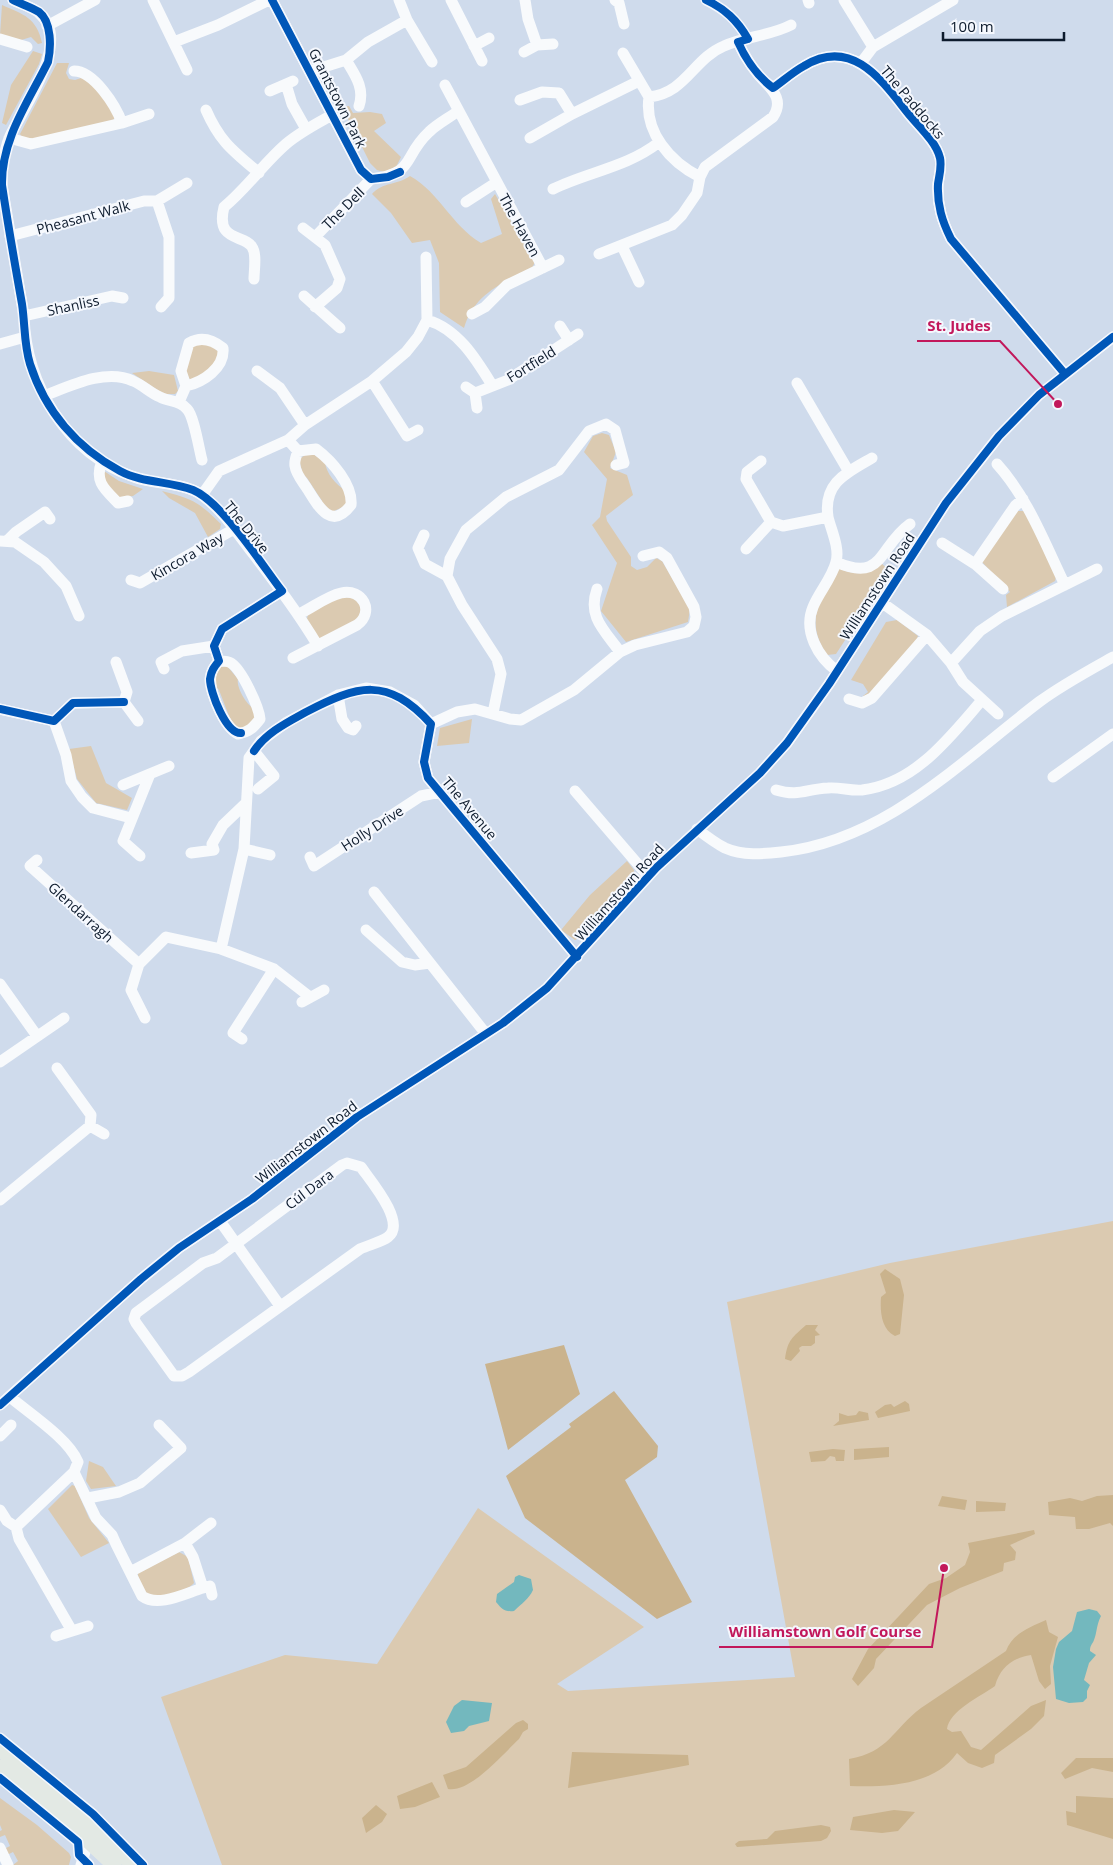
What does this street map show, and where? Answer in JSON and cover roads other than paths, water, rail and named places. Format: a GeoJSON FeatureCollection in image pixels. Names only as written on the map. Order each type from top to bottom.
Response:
{"type":"FeatureCollection","features":[{"type":"Feature","properties":{"kind":"main road"},"geometry":{"type":"LineString","coordinates":[[0,1749],[90,1823],[133,1865]]}},
{"type":"Feature","properties":{"kind":"main road"},"geometry":{"type":"LineString","coordinates":[[0,1767],[84,1836],[114,1865]]}},
{"type":"Feature","properties":{"kind":"street"},"geometry":{"type":"LineString","coordinates":[[13,0],[39,12],[47,26],[94,0]]}},
{"type":"Feature","properties":{"kind":"street"},"geometry":{"type":"LineString","coordinates":[[153,0],[187,70]]}},
{"type":"Feature","properties":{"kind":"street"},"geometry":{"type":"LineString","coordinates":[[174,42],[218,25],[270,0]]}},
{"type":"Feature","properties":{"kind":"street","name":"Grantstown Park"},"geometry":{"type":"LineString","coordinates":[[270,0],[311,71],[362,170],[371,179]]}},
{"type":"Feature","properties":{"kind":"street"},"geometry":{"type":"LineString","coordinates":[[399,0],[407,20],[432,62]]}},
{"type":"Feature","properties":{"kind":"street"},"geometry":{"type":"LineString","coordinates":[[451,0],[482,61]]}},
{"type":"Feature","properties":{"kind":"street"},"geometry":{"type":"LineString","coordinates":[[525,0],[528,19],[537,44]]}},
{"type":"Feature","properties":{"kind":"street"},"geometry":{"type":"LineString","coordinates":[[844,0],[873,48]]}},
{"type":"Feature","properties":{"kind":"street"},"geometry":{"type":"LineString","coordinates":[[861,63],[873,48],[953,0]]}},
{"type":"Feature","properties":{"kind":"street"},"geometry":{"type":"LineString","coordinates":[[621,1],[624,24]]}},
{"type":"Feature","properties":{"kind":"street"},"geometry":{"type":"LineString","coordinates":[[311,71],[346,60],[368,42],[407,20]]}},
{"type":"Feature","properties":{"kind":"street"},"geometry":{"type":"LineString","coordinates":[[649,97],[662,96],[672,91],[711,54],[724,46],[778,32],[791,24]]}},
{"type":"Feature","properties":{"kind":"street","name":"The Drive"},"geometry":{"type":"LineString","coordinates":[[47,26],[50,53],[48,62],[9,138],[2,165],[7,241],[24,316],[25,337],[30,364],[44,396],[59,422],[77,441],[102,461],[136,478],[192,490],[202,495],[221,512],[299,614],[318,646]]}},
{"type":"Feature","properties":{"kind":"street"},"geometry":{"type":"LineString","coordinates":[[474,46],[489,38]]}},
{"type":"Feature","properties":{"kind":"street"},"geometry":{"type":"LineString","coordinates":[[0,39],[27,47]]}},
{"type":"Feature","properties":{"kind":"street"},"geometry":{"type":"LineString","coordinates":[[599,254],[672,225],[682,215],[697,193],[700,177],[705,167],[773,117],[778,110],[778,101],[773,88],[763,81],[745,57],[738,42]]}},
{"type":"Feature","properties":{"kind":"street"},"geometry":{"type":"LineString","coordinates":[[524,52],[537,44],[553,44]]}},
{"type":"Feature","properties":{"kind":"street"},"geometry":{"type":"LineString","coordinates":[[623,53],[649,97],[647,105],[658,143],[680,164],[700,177]]}},
{"type":"Feature","properties":{"kind":"street","name":"The Paddocks"},"geometry":{"type":"LineString","coordinates":[[773,88],[805,65],[820,59],[835,57],[850,59],[861,63],[876,73],[936,148],[941,168],[938,207],[943,224],[951,239],[1065,374]]}},
{"type":"Feature","properties":{"kind":"street"},"geometry":{"type":"LineString","coordinates":[[346,60],[358,79],[362,96],[359,106]]}},
{"type":"Feature","properties":{"kind":"street"},"geometry":{"type":"LineString","coordinates":[[74,71],[83,71],[90,76],[118,111],[122,123]]}},
{"type":"Feature","properties":{"kind":"street"},"geometry":{"type":"LineString","coordinates":[[530,138],[572,114],[640,81]]}},
{"type":"Feature","properties":{"kind":"street"},"geometry":{"type":"LineString","coordinates":[[270,91],[290,83],[292,104],[306,129]]}},
{"type":"Feature","properties":{"kind":"street","name":"The Haven"},"geometry":{"type":"LineString","coordinates":[[445,86],[543,268]]}},
{"type":"Feature","properties":{"kind":"street"},"geometry":{"type":"LineString","coordinates":[[520,100],[542,92],[559,93],[572,114]]}},
{"type":"Feature","properties":{"kind":"street"},"geometry":{"type":"LineString","coordinates":[[206,110],[214,128],[226,146],[259,173]]}},
{"type":"Feature","properties":{"kind":"street"},"geometry":{"type":"LineString","coordinates":[[371,179],[388,177],[400,172],[429,132],[458,111]]}},
{"type":"Feature","properties":{"kind":"street"},"geometry":{"type":"LineString","coordinates":[[9,138],[31,144],[122,123],[149,114]]}},
{"type":"Feature","properties":{"kind":"street"},"geometry":{"type":"LineString","coordinates":[[254,279],[254,249],[248,242],[230,235],[223,225],[222,214],[224,207],[285,145],[306,129],[332,115]]}},
{"type":"Feature","properties":{"kind":"street"},"geometry":{"type":"LineString","coordinates":[[553,189],[574,179],[614,167],[639,156],[658,143]]}},
{"type":"Feature","properties":{"kind":"street","name":"The Dell"},"geometry":{"type":"LineString","coordinates":[[315,237],[371,179]]}},
{"type":"Feature","properties":{"kind":"street","name":"The Haven"},"geometry":{"type":"LineString","coordinates":[[466,202],[497,182]]}},
{"type":"Feature","properties":{"kind":"street","name":"Pheasant Walk"},"geometry":{"type":"LineString","coordinates":[[7,241],[144,201],[157,201],[187,183]]}},
{"type":"Feature","properties":{"kind":"street"},"geometry":{"type":"LineString","coordinates":[[157,201],[169,237],[169,298],[161,307]]}},
{"type":"Feature","properties":{"kind":"street","name":"The Dell"},"geometry":{"type":"LineString","coordinates":[[303,228],[325,245],[340,280],[337,288],[315,307]]}},
{"type":"Feature","properties":{"kind":"street"},"geometry":{"type":"LineString","coordinates":[[622,246],[639,282]]}},
{"type":"Feature","properties":{"kind":"street"},"geometry":{"type":"LineString","coordinates":[[202,495],[219,471],[288,440],[306,425],[372,381],[406,352],[418,337],[427,320],[426,257]]}},
{"type":"Feature","properties":{"kind":"street","name":"The Haven"},"geometry":{"type":"LineString","coordinates":[[472,314],[485,307],[507,285],[559,260]]}},
{"type":"Feature","properties":{"kind":"street","name":"Shanliss"},"geometry":{"type":"LineString","coordinates":[[24,316],[112,296],[123,298]]}},
{"type":"Feature","properties":{"kind":"street"},"geometry":{"type":"LineString","coordinates":[[304,296],[340,328]]}},
{"type":"Feature","properties":{"kind":"street","name":"Fortfield"},"geometry":{"type":"LineString","coordinates":[[427,320],[441,324],[472,352],[492,385]]}},
{"type":"Feature","properties":{"kind":"street","name":"Fortfield"},"geometry":{"type":"LineString","coordinates":[[477,408],[471,390],[508,380],[574,337],[560,326]]}},
{"type":"Feature","properties":{"kind":"street"},"geometry":{"type":"LineString","coordinates":[[0,344],[25,337]]}},
{"type":"Feature","properties":{"kind":"street","name":"Williamstown Road"},"geometry":{"type":"LineString","coordinates":[[0,1406],[141,1279],[252,1198],[357,1117],[486,1034],[533,1001],[577,957],[648,876],[777,755],[837,671],[936,517],[975,464],[1014,419],[1065,374],[1113,337]]}},
{"type":"Feature","properties":{"kind":"street"},"geometry":{"type":"LineString","coordinates":[[257,371],[280,388],[306,425]]}},
{"type":"Feature","properties":{"kind":"street"},"geometry":{"type":"LineString","coordinates":[[44,396],[77,383],[117,377],[132,380],[161,398],[179,402],[189,410],[202,460]]}},
{"type":"Feature","properties":{"kind":"street"},"geometry":{"type":"LineString","coordinates":[[372,381],[407,436],[418,430]]}},
{"type":"Feature","properties":{"kind":"street"},"geometry":{"type":"LineString","coordinates":[[797,383],[849,472]]}},
{"type":"Feature","properties":{"kind":"street"},"geometry":{"type":"LineString","coordinates":[[179,402],[186,386]]}},
{"type":"Feature","properties":{"kind":"street"},"geometry":{"type":"LineString","coordinates":[[447,576],[450,559],[466,530],[506,497],[559,470],[589,431],[606,424],[615,430],[624,463],[616,465]]}},
{"type":"Feature","properties":{"kind":"street"},"geometry":{"type":"LineString","coordinates":[[288,440],[298,451]]}},
{"type":"Feature","properties":{"kind":"street"},"geometry":{"type":"LineString","coordinates":[[316,449],[325,456],[350,489],[351,505],[346,512],[339,516],[333,516],[320,509],[295,467],[298,451],[316,449]]}},
{"type":"Feature","properties":{"kind":"street"},"geometry":{"type":"LineString","coordinates":[[837,671],[825,662],[815,646],[810,624],[812,608],[836,562],[836,547],[826,503],[830,491],[849,472],[872,458]]}},
{"type":"Feature","properties":{"kind":"street"},"geometry":{"type":"LineString","coordinates":[[102,461],[99,470],[100,484],[122,505]]}},
{"type":"Feature","properties":{"kind":"street"},"geometry":{"type":"LineString","coordinates":[[761,461],[747,472],[746,479],[771,522],[783,526],[828,517]]}},
{"type":"Feature","properties":{"kind":"street"},"geometry":{"type":"LineString","coordinates":[[997,464],[1011,479],[1023,499],[1065,585]]}},
{"type":"Feature","properties":{"kind":"street"},"geometry":{"type":"LineString","coordinates":[[975,564],[1014,506],[1023,499]]}},
{"type":"Feature","properties":{"kind":"street"},"geometry":{"type":"LineString","coordinates":[[3,541],[45,512],[50,520]]}},
{"type":"Feature","properties":{"kind":"street"},"geometry":{"type":"LineString","coordinates":[[746,549],[771,522]]}},
{"type":"Feature","properties":{"kind":"street"},"geometry":{"type":"LineString","coordinates":[[836,562],[850,568],[863,570],[875,564],[898,532],[910,524]]}},
{"type":"Feature","properties":{"kind":"street","name":"Kincora Way"},"geometry":{"type":"LineString","coordinates":[[136,586],[234,529]]}},
{"type":"Feature","properties":{"kind":"street"},"geometry":{"type":"LineString","coordinates":[[424,535],[418,548],[425,564],[447,576],[462,605],[497,659],[501,674],[493,713]]}},
{"type":"Feature","properties":{"kind":"street"},"geometry":{"type":"LineString","coordinates":[[3,541],[15,542],[44,562],[66,586],[79,616]]}},
{"type":"Feature","properties":{"kind":"street"},"geometry":{"type":"LineString","coordinates":[[942,543],[975,564],[1003,589]]}},
{"type":"Feature","properties":{"kind":"street"},"geometry":{"type":"LineString","coordinates":[[220,949],[244,849],[245,804],[250,758],[261,741],[287,722],[338,695],[366,688],[390,692],[414,706],[431,724],[457,712],[475,709],[510,719],[521,720],[532,715],[574,690],[620,652],[687,632],[694,626],[696,617],[694,607],[667,558],[659,552],[643,556]]}},
{"type":"Feature","properties":{"kind":"street"},"geometry":{"type":"LineString","coordinates":[[951,663],[980,631],[1002,616],[1097,569]]}},
{"type":"Feature","properties":{"kind":"street"},"geometry":{"type":"LineString","coordinates":[[598,589],[593,600],[594,615],[620,652]]}},
{"type":"Feature","properties":{"kind":"street"},"geometry":{"type":"LineString","coordinates":[[219,661],[214,646],[222,629],[282,591]]}},
{"type":"Feature","properties":{"kind":"street"},"geometry":{"type":"LineString","coordinates":[[293,658],[363,621],[366,614],[365,603],[360,595],[338,593],[299,614]]}},
{"type":"Feature","properties":{"kind":"street"},"geometry":{"type":"LineString","coordinates":[[881,602],[927,635],[951,663],[963,682],[998,714]]}},
{"type":"Feature","properties":{"kind":"street"},"geometry":{"type":"LineString","coordinates":[[849,699],[862,703],[872,698],[927,635]]}},
{"type":"Feature","properties":{"kind":"street"},"geometry":{"type":"LineString","coordinates":[[164,669],[161,662],[182,651],[214,646]]}},
{"type":"Feature","properties":{"kind":"street"},"geometry":{"type":"LineString","coordinates":[[697,828],[726,848],[750,853],[802,849],[846,837],[920,795],[966,762],[1041,701],[1113,657]]}},
{"type":"Feature","properties":{"kind":"street"},"geometry":{"type":"LineString","coordinates":[[219,661],[231,663],[238,671],[259,709],[260,719],[253,729],[238,734],[226,724],[211,685],[213,669],[219,661]]}},
{"type":"Feature","properties":{"kind":"street"},"geometry":{"type":"LineString","coordinates":[[116,662],[127,692],[124,702]]}},
{"type":"Feature","properties":{"kind":"street"},"geometry":{"type":"LineString","coordinates":[[338,695],[345,724],[353,730],[356,726]]}},
{"type":"Feature","properties":{"kind":"street"},"geometry":{"type":"LineString","coordinates":[[776,790],[792,795],[827,788],[862,790],[887,784],[914,770],[943,744],[982,700]]}},
{"type":"Feature","properties":{"kind":"street"},"geometry":{"type":"LineString","coordinates":[[124,702],[138,721]]}},
{"type":"Feature","properties":{"kind":"street"},"geometry":{"type":"LineString","coordinates":[[54,721],[73,703],[124,702]]}},
{"type":"Feature","properties":{"kind":"street"},"geometry":{"type":"LineString","coordinates":[[0,709],[54,721]]}},
{"type":"Feature","properties":{"kind":"street"},"geometry":{"type":"LineString","coordinates":[[54,721],[66,754],[71,781],[82,796],[93,808],[131,818]]}},
{"type":"Feature","properties":{"kind":"street","name":"The Avenue"},"geometry":{"type":"LineString","coordinates":[[431,724],[424,762],[428,778],[577,957]]}},
{"type":"Feature","properties":{"kind":"street"},"geometry":{"type":"LineString","coordinates":[[1054,777],[1113,734]]}},
{"type":"Feature","properties":{"kind":"street"},"geometry":{"type":"LineString","coordinates":[[254,751],[274,776],[258,789]]}},
{"type":"Feature","properties":{"kind":"street"},"geometry":{"type":"LineString","coordinates":[[123,785],[169,766]]}},
{"type":"Feature","properties":{"kind":"street"},"geometry":{"type":"LineString","coordinates":[[140,856],[123,841],[150,774]]}},
{"type":"Feature","properties":{"kind":"street"},"geometry":{"type":"LineString","coordinates":[[575,791],[648,876]]}},
{"type":"Feature","properties":{"kind":"street","name":"Holly Drive"},"geometry":{"type":"LineString","coordinates":[[310,858],[314,866],[421,796],[440,792]]}},
{"type":"Feature","properties":{"kind":"street"},"geometry":{"type":"LineString","coordinates":[[191,853],[214,850],[212,844],[223,825],[245,804]]}},
{"type":"Feature","properties":{"kind":"street"},"geometry":{"type":"LineString","coordinates":[[244,849],[270,854]]}},
{"type":"Feature","properties":{"kind":"street","name":"Glendarragh"},"geometry":{"type":"LineString","coordinates":[[37,860],[30,866],[139,964]]}},
{"type":"Feature","properties":{"kind":"street"},"geometry":{"type":"LineString","coordinates":[[374,892],[486,1034]]}},
{"type":"Feature","properties":{"kind":"street"},"geometry":{"type":"LineString","coordinates":[[366,930],[402,962],[415,965],[430,963]]}},
{"type":"Feature","properties":{"kind":"street"},"geometry":{"type":"LineString","coordinates":[[144,1018],[131,990],[139,964],[166,937],[220,949],[274,969],[298,989],[306,999],[324,990]]}},
{"type":"Feature","properties":{"kind":"street"},"geometry":{"type":"LineString","coordinates":[[242,1038],[233,1033],[274,969]]}},
{"type":"Feature","properties":{"kind":"street"},"geometry":{"type":"LineString","coordinates":[[0,984],[37,1036]]}},
{"type":"Feature","properties":{"kind":"street"},"geometry":{"type":"LineString","coordinates":[[0,1062],[64,1018]]}},
{"type":"Feature","properties":{"kind":"street"},"geometry":{"type":"LineString","coordinates":[[0,1200],[90,1126],[91,1115],[57,1068]]}},
{"type":"Feature","properties":{"kind":"street"},"geometry":{"type":"LineString","coordinates":[[90,1126],[104,1134]]}},
{"type":"Feature","properties":{"kind":"street","name":"Cúl Dara"},"geometry":{"type":"LineString","coordinates":[[352,1164],[361,1167],[386,1204],[393,1221],[391,1234],[386,1239],[372,1242],[360,1249],[189,1372],[178,1376],[171,1373],[136,1324],[134,1316],[138,1310],[203,1263],[217,1258],[236,1243],[342,1165],[352,1164]]}},
{"type":"Feature","properties":{"kind":"street"},"geometry":{"type":"LineString","coordinates":[[220,1220],[280,1306]]}},
{"type":"Feature","properties":{"kind":"street"},"geometry":{"type":"LineString","coordinates":[[10,1397],[61,1440],[78,1462],[74,1472],[16,1527]]}},
{"type":"Feature","properties":{"kind":"street"},"geometry":{"type":"LineString","coordinates":[[88,1498],[119,1492],[140,1483],[181,1448],[159,1424]]}},
{"type":"Feature","properties":{"kind":"street"},"geometry":{"type":"LineString","coordinates":[[0,1436],[11,1425]]}},
{"type":"Feature","properties":{"kind":"street"},"geometry":{"type":"LineString","coordinates":[[74,1472],[96,1518],[112,1535],[142,1596],[152,1601],[207,1592],[193,1557],[185,1544]]}},
{"type":"Feature","properties":{"kind":"street"},"geometry":{"type":"LineString","coordinates":[[0,1510],[6,1522],[16,1527],[19,1539],[72,1631]]}},
{"type":"Feature","properties":{"kind":"street"},"geometry":{"type":"LineString","coordinates":[[130,1572],[185,1544],[211,1523]]}},
{"type":"Feature","properties":{"kind":"street"},"geometry":{"type":"LineString","coordinates":[[56,1636],[88,1626]]}},
{"type":"Feature","properties":{"kind":"street"},"geometry":{"type":"LineString","coordinates":[[82,1865],[85,1852],[84,1836]]}},
{"type":"Feature","properties":{"kind":"street"},"geometry":{"type":"LineString","coordinates":[[0,1848],[8,1865]]}},
{"type":"Feature","properties":{"kind":"place","name":"St. Judes"},"geometry":{"type":"Point","coordinates":[1058,404]}},
{"type":"Feature","properties":{"kind":"place","name":"Williamstown Golf Course"},"geometry":{"type":"Point","coordinates":[944,1568]}}]}
